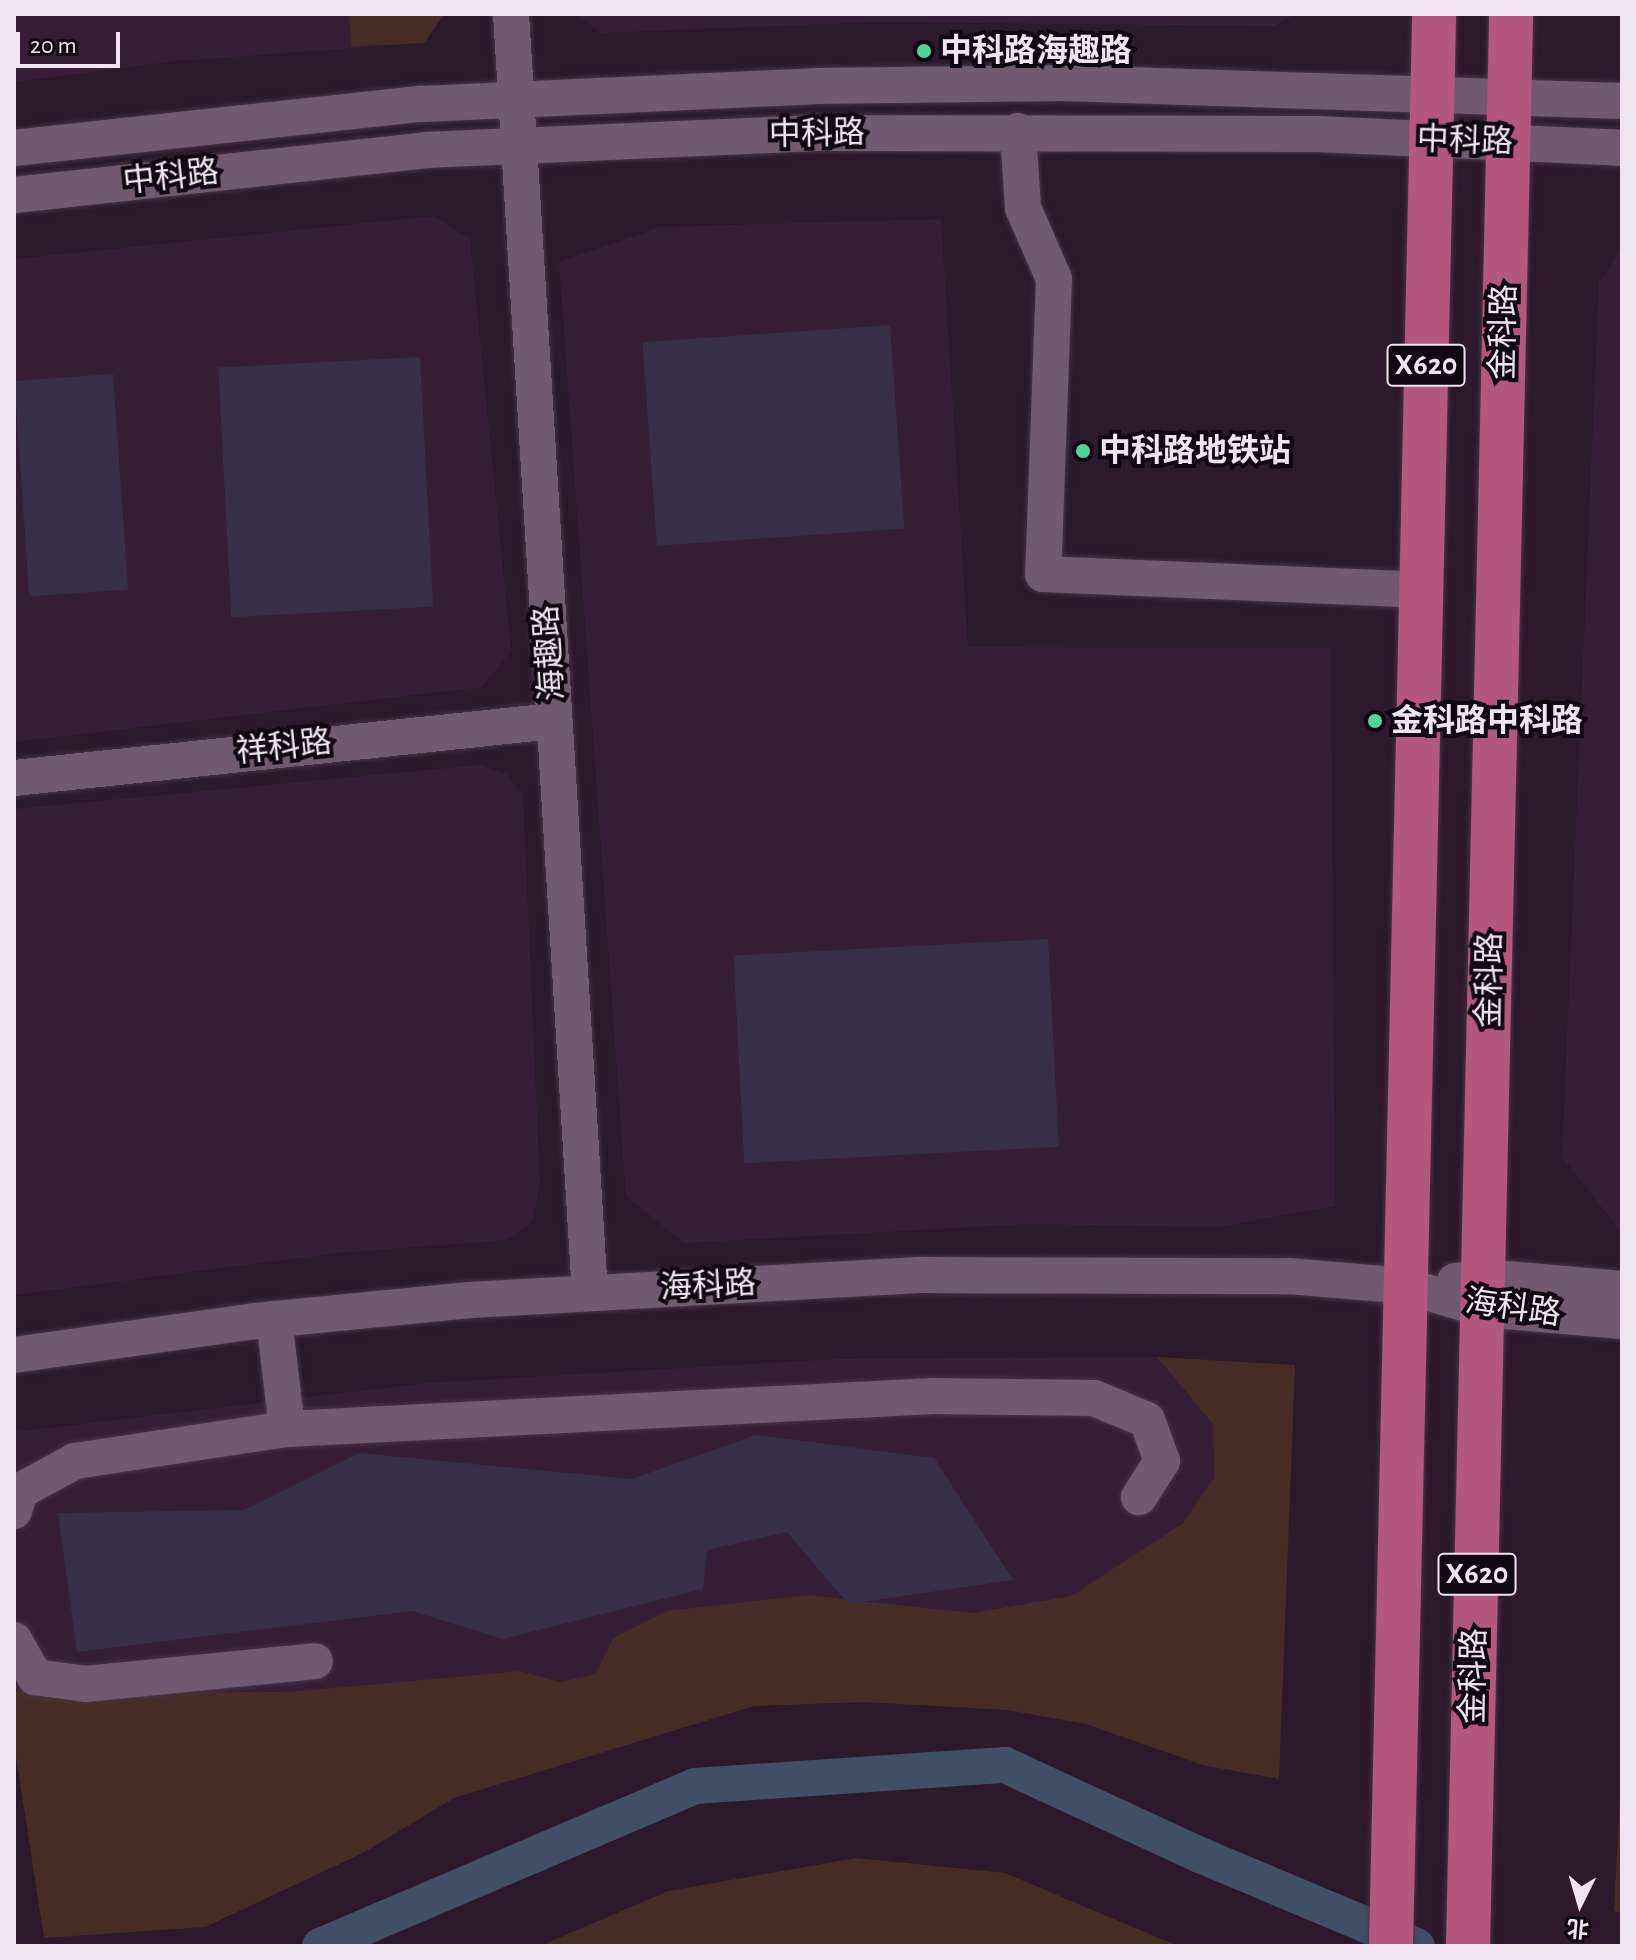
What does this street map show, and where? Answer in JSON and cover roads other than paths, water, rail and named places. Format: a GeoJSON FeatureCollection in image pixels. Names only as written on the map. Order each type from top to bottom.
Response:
{"type":"FeatureCollection","features":[{"type":"Feature","properties":{"kind":"main road","name":"X620"},"geometry":{"type":"LineString","coordinates":[[1391,1946],[1434,14]]}},
{"type":"Feature","properties":{"kind":"main road","name":"金科路"},"geometry":{"type":"LineString","coordinates":[[1468,1946],[1511,14]]}},
{"type":"Feature","properties":{"kind":"street","name":"海趣路"},"geometry":{"type":"LineString","coordinates":[[511,14],[590,1293]]}},
{"type":"Feature","properties":{"kind":"street","name":"中科路"},"geometry":{"type":"LineString","coordinates":[[14,148],[422,104],[1034,83],[1622,101]]}},
{"type":"Feature","properties":{"kind":"street","name":"中科路"},"geometry":{"type":"LineString","coordinates":[[14,195],[425,150],[1018,131],[1431,140],[1622,148]]}},
{"type":"Feature","properties":{"kind":"street"},"geometry":{"type":"LineString","coordinates":[[1018,131],[1023,208],[1054,279],[1043,574],[1421,590]]}},
{"type":"Feature","properties":{"kind":"street","name":"祥科路"},"geometry":{"type":"LineString","coordinates":[[14,778],[554,721]]}},
{"type":"Feature","properties":{"kind":"street","name":"海科路"},"geometry":{"type":"LineString","coordinates":[[14,1355],[274,1319],[590,1293],[923,1275],[1136,1273],[1288,1276],[1483,1293],[1622,1321]]}},
{"type":"Feature","properties":{"kind":"street","name":"海科路"},"geometry":{"type":"LineString","coordinates":[[1483,1293],[1622,1289]]}},
{"type":"Feature","properties":{"kind":"street"},"geometry":{"type":"LineString","coordinates":[[274,1319],[287,1429]]}},
{"type":"Feature","properties":{"kind":"street"},"geometry":{"type":"LineString","coordinates":[[14,1511],[20,1491],[75,1461],[287,1429],[933,1396],[1094,1398],[1147,1420],[1162,1461],[1139,1497]]}},
{"type":"Feature","properties":{"kind":"street"},"geometry":{"type":"LineString","coordinates":[[14,1640],[35,1677],[86,1684],[315,1661]]}},
{"type":"Feature","properties":{"kind":"waterway"},"geometry":{"type":"LineString","coordinates":[[320,1946],[695,1786],[1005,1765],[1200,1855],[1417,1946]]}},
{"type":"Feature","properties":{"kind":"place","name":"中科路海趣路"},"geometry":{"type":"Point","coordinates":[924,51]}},
{"type":"Feature","properties":{"kind":"place","name":"中科路地铁站"},"geometry":{"type":"Point","coordinates":[1083,451]}},
{"type":"Feature","properties":{"kind":"place","name":"金科路中科路"},"geometry":{"type":"Point","coordinates":[1375,721]}}]}
